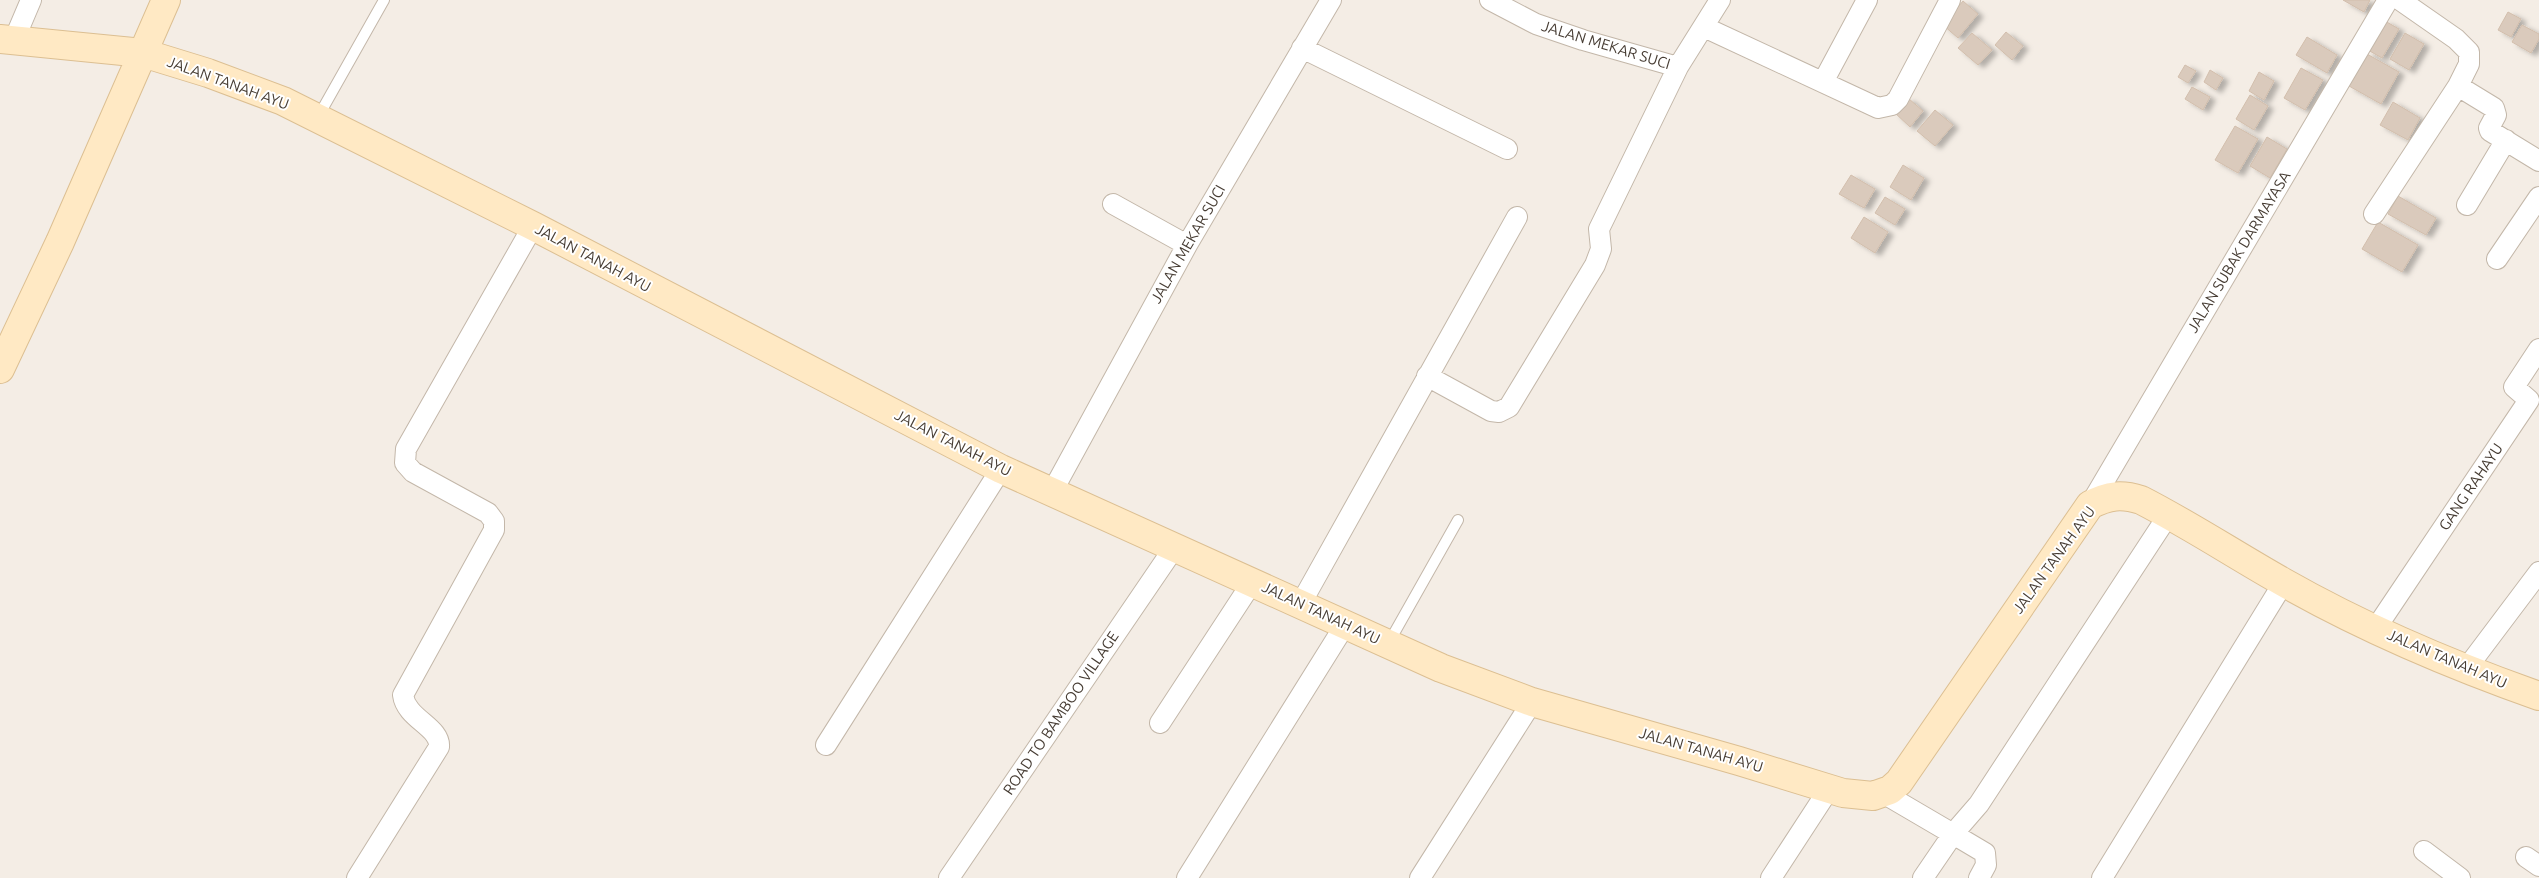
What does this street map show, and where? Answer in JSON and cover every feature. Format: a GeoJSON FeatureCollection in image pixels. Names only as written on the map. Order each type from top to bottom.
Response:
{"type":"FeatureCollection","features":[{"type":"Feature","properties":{"kind":"street"},"geometry":{"type":"LineString","coordinates":[[7,40],[31,0]]}},
{"type":"Feature","properties":{"kind":"street"},"geometry":{"type":"LineString","coordinates":[[0,369],[60,242],[166,0]]}},
{"type":"Feature","properties":{"kind":"street","name":"JALAN MEKAR SUCI"},"geometry":{"type":"LineString","coordinates":[[1052,492],[1187,245],[1331,0]]}},
{"type":"Feature","properties":{"kind":"street","name":"JALAN MEKAR SUCI"},"geometry":{"type":"LineString","coordinates":[[1490,0],[1536,24],[1583,40],[1678,67],[1720,0]]}},
{"type":"Feature","properties":{"kind":"street"},"geometry":{"type":"LineString","coordinates":[[1822,82],[1867,0]]}},
{"type":"Feature","properties":{"kind":"street"},"geometry":{"type":"LineString","coordinates":[[1704,27],[1878,108],[1892,105],[1898,99],[1950,0]]}},
{"type":"Feature","properties":{"kind":"street","name":"JALAN SUBAK DARMAYASA"},"geometry":{"type":"LineString","coordinates":[[2090,505],[2388,0]]}},
{"type":"Feature","properties":{"kind":"street"},"geometry":{"type":"LineString","coordinates":[[2374,214],[2458,86],[2469,64],[2469,52],[2456,39],[2400,0]]}},
{"type":"Feature","properties":{"kind":"street","name":"JALAN TANAH AYU"},"geometry":{"type":"LineString","coordinates":[[7,40],[143,53],[248,87],[317,118],[533,226],[1001,469],[1174,548],[1253,581],[1441,668],[1532,702],[1739,761],[1829,789],[1860,796],[1883,793],[1899,782],[2090,505],[2110,496],[2127,495],[2169,514],[2284,582],[2376,628],[2466,670],[2539,696]]}},
{"type":"Feature","properties":{"kind":"street"},"geometry":{"type":"LineString","coordinates":[[1302,48],[1507,150]]}},
{"type":"Feature","properties":{"kind":"street"},"geometry":{"type":"LineString","coordinates":[[1428,376],[1491,411],[1499,412],[1508,407],[1595,266],[1601,249],[1599,229],[1678,67]]}},
{"type":"Feature","properties":{"kind":"street"},"geometry":{"type":"LineString","coordinates":[[2458,86],[2494,108],[2496,115],[2489,128],[2490,131],[2539,161]]}},
{"type":"Feature","properties":{"kind":"street"},"geometry":{"type":"LineString","coordinates":[[2467,205],[2506,140]]}},
{"type":"Feature","properties":{"kind":"street"},"geometry":{"type":"LineString","coordinates":[[2497,259],[2539,197]]}},
{"type":"Feature","properties":{"kind":"street"},"geometry":{"type":"LineString","coordinates":[[1113,204],[1187,245]]}},
{"type":"Feature","properties":{"kind":"street"},"geometry":{"type":"LineString","coordinates":[[1300,604],[1517,217]]}},
{"type":"Feature","properties":{"kind":"street"},"geometry":{"type":"LineString","coordinates":[[357,878],[439,747],[437,736],[405,706],[402,695],[494,530],[494,521],[488,513],[413,472],[405,463],[406,449],[533,226]]}},
{"type":"Feature","properties":{"kind":"street","name":"GANG RAHAYU"},"geometry":{"type":"LineString","coordinates":[[2376,628],[2529,400],[2514,387],[2539,349]]}},
{"type":"Feature","properties":{"kind":"street"},"geometry":{"type":"LineString","coordinates":[[826,746],[1001,469]]}},
{"type":"Feature","properties":{"kind":"street"},"geometry":{"type":"LineString","coordinates":[[1924,878],[1953,834],[1979,804],[2169,514]]}},
{"type":"Feature","properties":{"kind":"street","name":"ROAD TO BAMBOO VILLAGE"},"geometry":{"type":"LineString","coordinates":[[949,878],[1174,548]]}},
{"type":"Feature","properties":{"kind":"street"},"geometry":{"type":"LineString","coordinates":[[2466,670],[2539,572]]}},
{"type":"Feature","properties":{"kind":"street"},"geometry":{"type":"LineString","coordinates":[[1160,723],[1253,581]]}},
{"type":"Feature","properties":{"kind":"street"},"geometry":{"type":"LineString","coordinates":[[2102,878],[2284,582]]}},
{"type":"Feature","properties":{"kind":"street"},"geometry":{"type":"LineString","coordinates":[[1187,878],[1345,625]]}},
{"type":"Feature","properties":{"kind":"street"},"geometry":{"type":"LineString","coordinates":[[1420,878],[1532,702]]}},
{"type":"Feature","properties":{"kind":"street"},"geometry":{"type":"LineString","coordinates":[[1771,878],[1829,789]]}},
{"type":"Feature","properties":{"kind":"street"},"geometry":{"type":"LineString","coordinates":[[1883,793],[1985,853],[1986,865],[1978,878]]}},
{"type":"Feature","properties":{"kind":"street"},"geometry":{"type":"LineString","coordinates":[[2424,851],[2460,878]]}},
{"type":"Feature","properties":{"kind":"lane"},"geometry":{"type":"LineString","coordinates":[[317,118],[384,0]]}},
{"type":"Feature","properties":{"kind":"lane"},"geometry":{"type":"LineString","coordinates":[[1388,644],[1458,520]]}},
{"type":"Feature","properties":{"kind":"building"},"geometry":{"type":"Polygon","coordinates":[[[2343,0],[2370,0],[2364,12],[2343,0]]]}},
{"type":"Feature","properties":{"kind":"building"},"geometry":{"type":"Polygon","coordinates":[[[1963,1],[1978,14],[1958,38],[1943,25],[1963,1]]]}},
{"type":"Feature","properties":{"kind":"building"},"geometry":{"type":"Polygon","coordinates":[[[2508,12],[2521,19],[2511,37],[2498,30],[2508,12]]]}},
{"type":"Feature","properties":{"kind":"building"},"geometry":{"type":"Polygon","coordinates":[[[2385,21],[2399,29],[2382,58],[2368,50],[2385,21]]]}},
{"type":"Feature","properties":{"kind":"building"},"geometry":{"type":"Polygon","coordinates":[[[2522,25],[2539,34],[2539,39],[2531,53],[2512,42],[2522,25]]]}},
{"type":"Feature","properties":{"kind":"building"},"geometry":{"type":"Polygon","coordinates":[[[2006,32],[2023,46],[2012,60],[1995,45],[2006,32]]]}},
{"type":"Feature","properties":{"kind":"building"},"geometry":{"type":"Polygon","coordinates":[[[1972,33],[1992,50],[1978,65],[1958,48],[1972,33]]]}},
{"type":"Feature","properties":{"kind":"building"},"geometry":{"type":"Polygon","coordinates":[[[2405,33],[2424,44],[2409,70],[2390,59],[2405,33]]]}},
{"type":"Feature","properties":{"kind":"building"},"geometry":{"type":"Polygon","coordinates":[[[2307,37],[2337,55],[2327,73],[2296,55],[2307,37]]]}},
{"type":"Feature","properties":{"kind":"building"},"geometry":{"type":"Polygon","coordinates":[[[2367,54],[2399,72],[2381,104],[2349,86],[2367,54]]]}},
{"type":"Feature","properties":{"kind":"building"},"geometry":{"type":"Polygon","coordinates":[[[2185,65],[2196,71],[2188,83],[2178,77],[2185,65]]]}},
{"type":"Feature","properties":{"kind":"building"},"geometry":{"type":"Polygon","coordinates":[[[2301,68],[2323,80],[2305,110],[2284,98],[2301,68]]]}},
{"type":"Feature","properties":{"kind":"building"},"geometry":{"type":"Polygon","coordinates":[[[2210,70],[2223,78],[2216,90],[2204,82],[2210,70]]]}},
{"type":"Feature","properties":{"kind":"building"},"geometry":{"type":"Polygon","coordinates":[[[2259,72],[2274,81],[2264,100],[2249,91],[2259,72]]]}},
{"type":"Feature","properties":{"kind":"building"},"geometry":{"type":"Polygon","coordinates":[[[2192,87],[2210,97],[2203,110],[2185,99],[2192,87]]]}},
{"type":"Feature","properties":{"kind":"building"},"geometry":{"type":"Polygon","coordinates":[[[2250,95],[2268,106],[2254,130],[2236,119],[2250,95]]]}},
{"type":"Feature","properties":{"kind":"building"},"geometry":{"type":"Polygon","coordinates":[[[1908,98],[1923,111],[1910,127],[1895,113],[1908,98]]]}},
{"type":"Feature","properties":{"kind":"building"},"geometry":{"type":"Polygon","coordinates":[[[2393,102],[2420,118],[2408,140],[2380,125],[2393,102]]]}},
{"type":"Feature","properties":{"kind":"building"},"geometry":{"type":"Polygon","coordinates":[[[1935,110],[1953,125],[1935,146],[1917,131],[1935,110]]]}},
{"type":"Feature","properties":{"kind":"building"},"geometry":{"type":"Polygon","coordinates":[[[2235,126],[2258,139],[2238,173],[2215,160],[2235,126]]]}},
{"type":"Feature","properties":{"kind":"building"},"geometry":{"type":"Polygon","coordinates":[[[2267,137],[2287,149],[2270,178],[2250,166],[2267,137]]]}},
{"type":"Feature","properties":{"kind":"building"},"geometry":{"type":"Polygon","coordinates":[[[1903,165],[1924,178],[1911,200],[1890,187],[1903,165]]]}},
{"type":"Feature","properties":{"kind":"building"},"geometry":{"type":"Polygon","coordinates":[[[1851,175],[1875,189],[1864,208],[1839,194],[1851,175]]]}},
{"type":"Feature","properties":{"kind":"building"},"geometry":{"type":"Polygon","coordinates":[[[2398,196],[2436,218],[2426,235],[2388,214],[2398,196]]]}},
{"type":"Feature","properties":{"kind":"building"},"geometry":{"type":"Polygon","coordinates":[[[1885,197],[1905,209],[1895,225],[1875,213],[1885,197]]]}},
{"type":"Feature","properties":{"kind":"building"},"geometry":{"type":"Polygon","coordinates":[[[1864,217],[1888,232],[1875,253],[1851,238],[1864,217]]]}},
{"type":"Feature","properties":{"kind":"building"},"geometry":{"type":"Polygon","coordinates":[[[2378,222],[2418,245],[2402,272],[2362,249],[2378,222]]]}}]}
